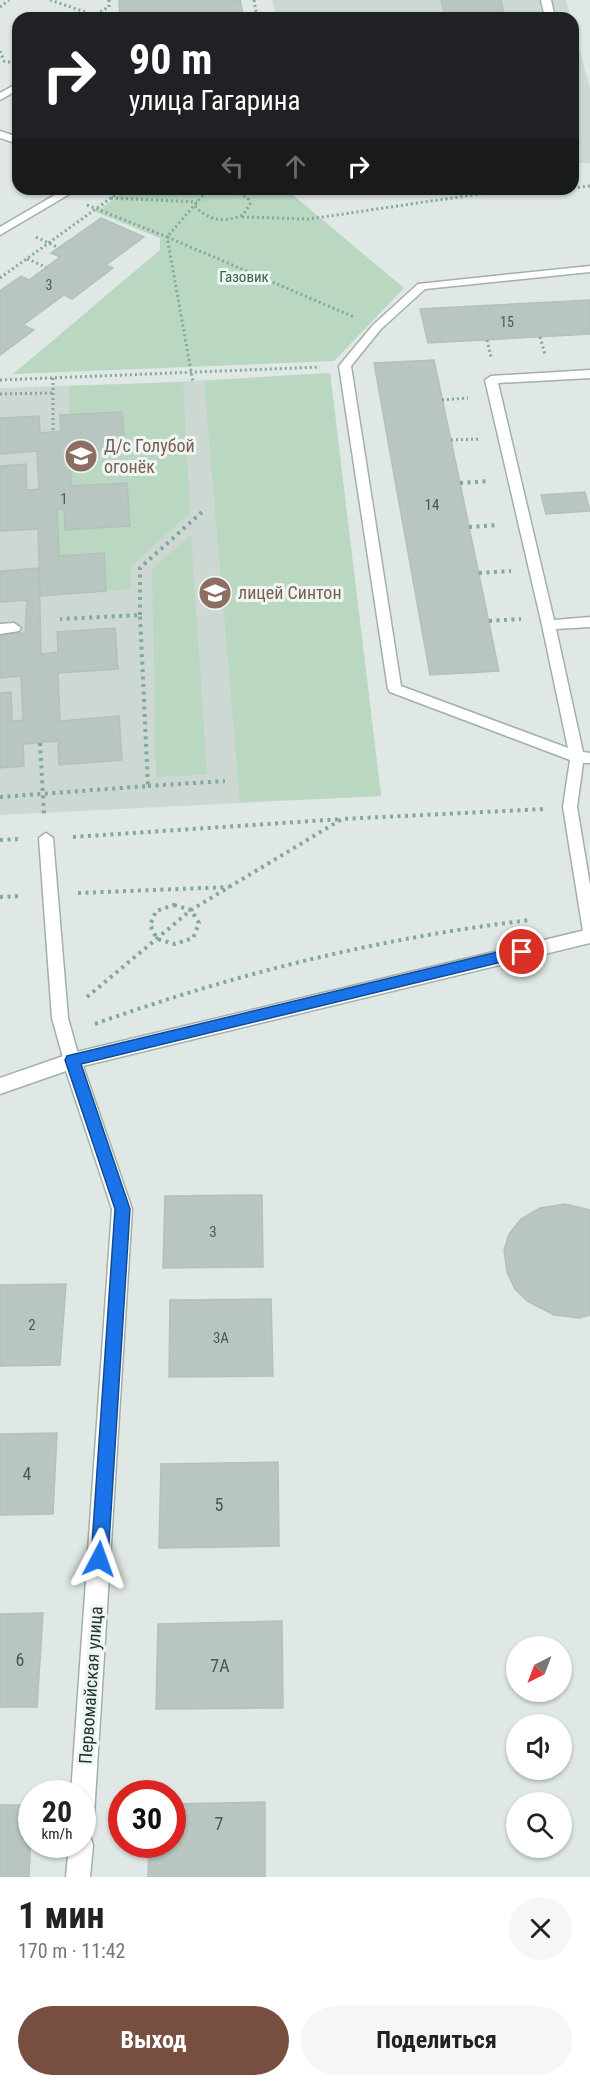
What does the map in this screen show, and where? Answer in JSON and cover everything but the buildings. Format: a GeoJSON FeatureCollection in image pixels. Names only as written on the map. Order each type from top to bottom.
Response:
{"type":"FeatureCollection","features":[{"type":"Feature","properties":{"kind":"street"},"geometry":{"type":"LineString","coordinates":[[0,1086],[72,1060],[590,936]]}},
{"type":"Feature","properties":{"kind":"street","name":"Первомайская улица"},"geometry":{"type":"LineString","coordinates":[[72,1060],[122,1209],[84,1780]]}},
{"type":"Feature","properties":{"kind":"street"},"geometry":{"type":"LineString","coordinates":[[78,1877],[80,1858]]}},
{"type":"Feature","properties":{"kind":"lane"},"geometry":{"type":"LineString","coordinates":[[0,232],[63,196]]}},
{"type":"Feature","properties":{"kind":"lane"},"geometry":{"type":"LineString","coordinates":[[583,757],[395,689],[345,366],[377,327],[423,286],[590,269]]}},
{"type":"Feature","properties":{"kind":"lane"},"geometry":{"type":"LineString","coordinates":[[590,374],[491,380],[583,757],[570,807],[590,931]]}},
{"type":"Feature","properties":{"kind":"lane"},"geometry":{"type":"LineString","coordinates":[[549,625],[590,622]]}},
{"type":"Feature","properties":{"kind":"lane"},"geometry":{"type":"LineString","coordinates":[[0,629],[14,628]]}},
{"type":"Feature","properties":{"kind":"lane"},"geometry":{"type":"LineString","coordinates":[[46,838],[60,1018],[72,1060]]}},
{"type":"Feature","properties":{"kind":"path"},"geometry":{"type":"LineString","coordinates":[[0,7],[9,0]]}},
{"type":"Feature","properties":{"kind":"path"},"geometry":{"type":"LineString","coordinates":[[50,0],[83,12]]}},
{"type":"Feature","properties":{"kind":"path"},"geometry":{"type":"LineString","coordinates":[[101,12],[109,7],[109,0]]}},
{"type":"Feature","properties":{"kind":"path"},"geometry":{"type":"LineString","coordinates":[[0,51],[2,61]]}},
{"type":"Feature","properties":{"kind":"path"},"geometry":{"type":"LineString","coordinates":[[0,278],[115,195]]}},
{"type":"Feature","properties":{"kind":"path"},"geometry":{"type":"LineString","coordinates":[[167,237],[203,195]]}},
{"type":"Feature","properties":{"kind":"path"},"geometry":{"type":"LineString","coordinates":[[238,217],[249,210],[248,198],[242,195]]}},
{"type":"Feature","properties":{"kind":"path"},"geometry":{"type":"LineString","coordinates":[[111,198],[196,204],[205,216],[215,220],[238,217],[309,219],[472,195]]}},
{"type":"Feature","properties":{"kind":"path"},"geometry":{"type":"LineString","coordinates":[[63,196],[167,237],[377,327]]}},
{"type":"Feature","properties":{"kind":"path"},"geometry":{"type":"LineString","coordinates":[[167,237],[193,382]]}},
{"type":"Feature","properties":{"kind":"path"},"geometry":{"type":"LineString","coordinates":[[27,259],[46,267]]}},
{"type":"Feature","properties":{"kind":"path"},"geometry":{"type":"LineString","coordinates":[[0,380],[345,366]]}},
{"type":"Feature","properties":{"kind":"path"},"geometry":{"type":"LineString","coordinates":[[53,378],[53,432]]}},
{"type":"Feature","properties":{"kind":"path"},"geometry":{"type":"LineString","coordinates":[[0,394],[53,393]]}},
{"type":"Feature","properties":{"kind":"path"},"geometry":{"type":"LineString","coordinates":[[148,786],[140,568],[203,511]]}},
{"type":"Feature","properties":{"kind":"path"},"geometry":{"type":"LineString","coordinates":[[60,619],[140,615]]}},
{"type":"Feature","properties":{"kind":"path"},"geometry":{"type":"LineString","coordinates":[[40,743],[42,793]]}},
{"type":"Feature","properties":{"kind":"path"},"geometry":{"type":"LineString","coordinates":[[0,796],[225,781]]}},
{"type":"Feature","properties":{"kind":"path"},"geometry":{"type":"LineString","coordinates":[[0,840],[570,807]]}},
{"type":"Feature","properties":{"kind":"path"},"geometry":{"type":"LineString","coordinates":[[60,1018],[191,910],[342,819]]}},
{"type":"Feature","properties":{"kind":"path"},"geometry":{"type":"LineString","coordinates":[[0,897],[230,886]]}},
{"type":"Feature","properties":{"kind":"path"},"geometry":{"type":"LineString","coordinates":[[174,905],[191,910],[199,923],[193,938],[175,944],[157,939],[150,925],[156,911],[174,905]]}},
{"type":"Feature","properties":{"kind":"path"},"geometry":{"type":"LineString","coordinates":[[66,1035],[139,1008],[308,956],[432,932],[587,915]]}},
{"type":"Feature","properties":{"kind":"shaded area"},"geometry":{"type":"Polygon","coordinates":[[[272,0],[566,0],[569,12],[275,12],[272,0]]]}},
{"type":"Feature","properties":{"kind":"shaded area"},"geometry":{"type":"Polygon","coordinates":[[[579,48],[590,88],[590,163],[579,163],[579,48]]]}},
{"type":"Feature","properties":{"kind":"shaded area","name":"лицей Синтон"},"geometry":{"type":"Polygon","coordinates":[[[330,373],[381,796],[0,815],[0,388],[156,383],[330,373]]]}},
{"type":"Feature","properties":{"kind":"green space","name":"Газовик"},"geometry":{"type":"Polygon","coordinates":[[[119,195],[293,195],[404,288],[334,361],[13,374],[160,250],[160,238],[96,212],[119,195]]]}},
{"type":"Feature","properties":{"kind":"green space"},"geometry":{"type":"Polygon","coordinates":[[[330,373],[381,796],[240,802],[204,381],[330,373]]]}},
{"type":"Feature","properties":{"kind":"green space"},"geometry":{"type":"Polygon","coordinates":[[[183,382],[190,513],[131,566],[131,589],[106,591],[104,553],[59,556],[57,509],[130,526],[126,483],[71,486],[70,452],[125,449],[122,412],[69,415],[69,386],[183,382]]]}},
{"type":"Feature","properties":{"kind":"green space"},"geometry":{"type":"Polygon","coordinates":[[[191,535],[207,774],[156,777],[152,569],[191,535]]]}},
{"type":"Feature","properties":{"kind":"place","name":"Д/с Голубой огонёк"},"geometry":{"type":"Point","coordinates":[81,456]}},
{"type":"Feature","properties":{"kind":"place","name":"лицей Синтон"},"geometry":{"type":"Point","coordinates":[215,593]}},
{"type":"Feature","properties":{"kind":"route"},"geometry":{"type":"LineString","coordinates":[[99,1559],[122,1209],[72,1060],[522,952]]}}]}
